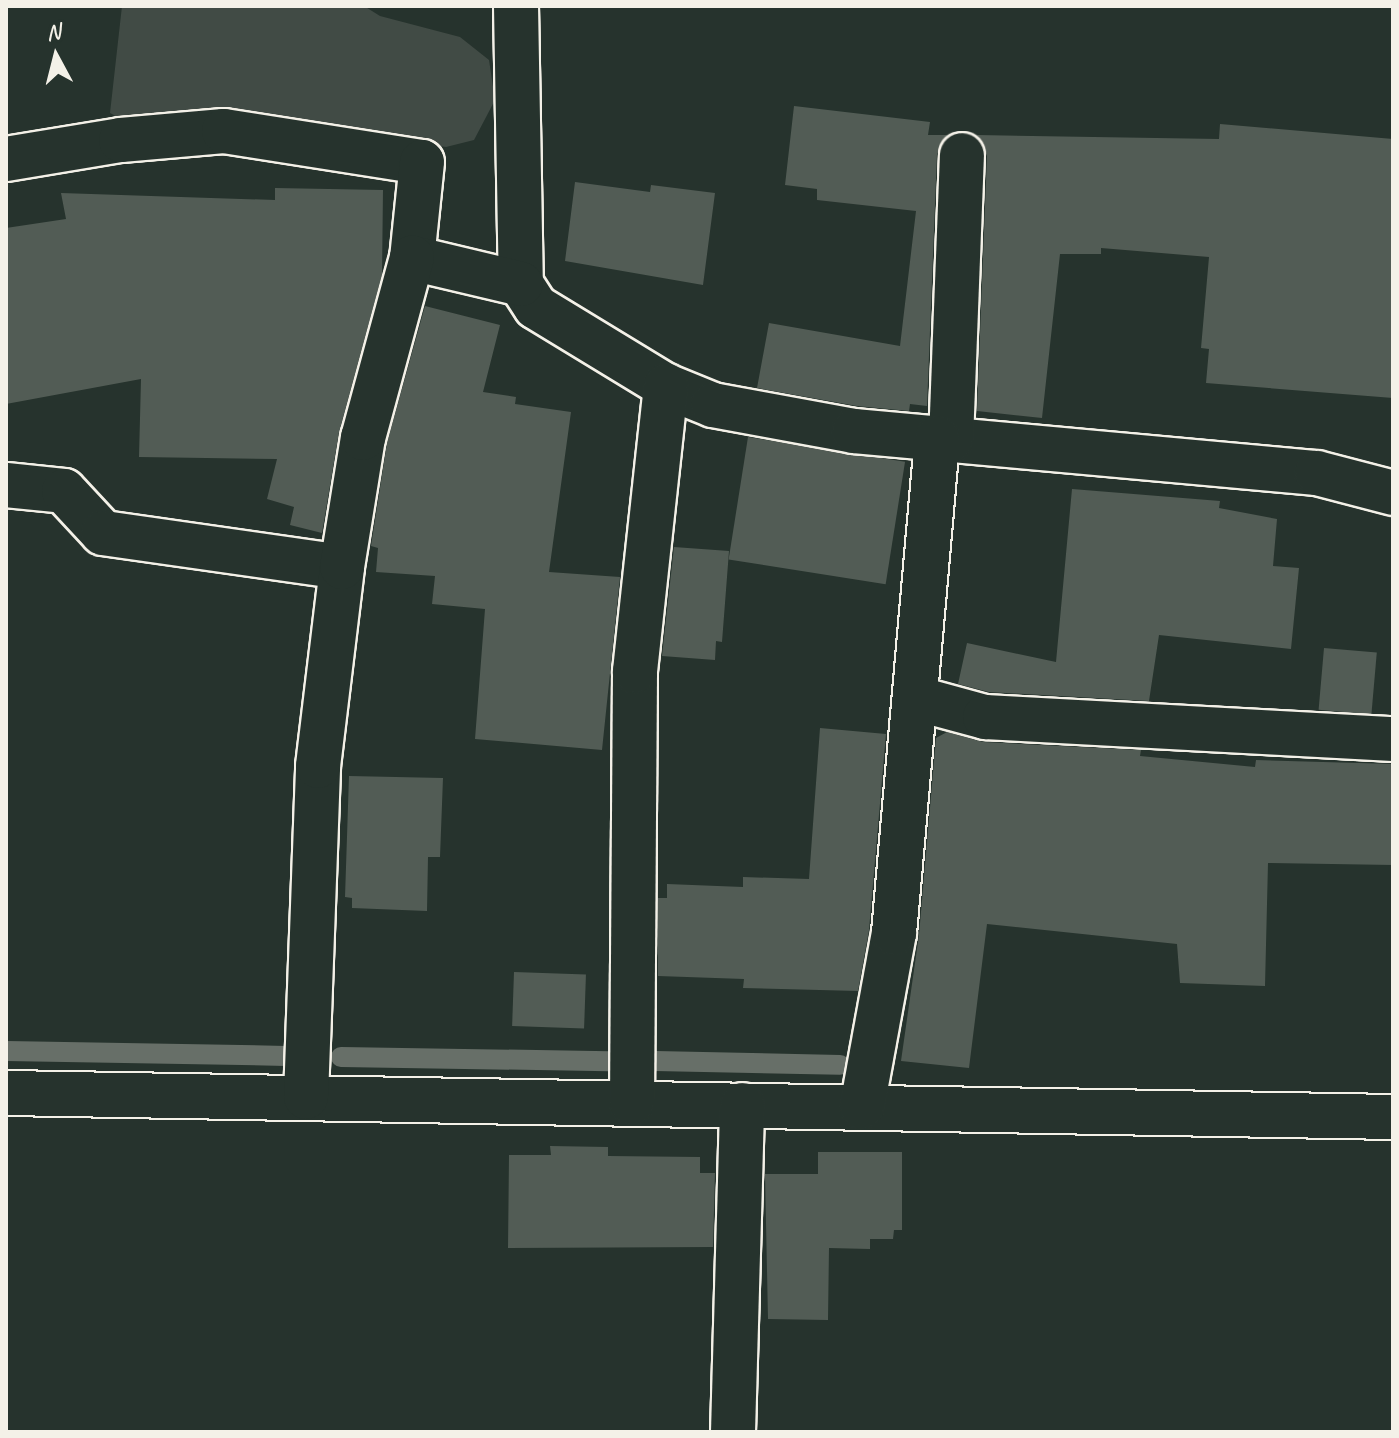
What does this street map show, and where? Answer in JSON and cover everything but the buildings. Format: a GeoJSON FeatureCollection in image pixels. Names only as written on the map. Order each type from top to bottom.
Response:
{"type":"FeatureCollection","features":[{"type":"Feature","properties":{"kind":"street"},"geometry":{"type":"LineString","coordinates":[[516,6],[521,284],[536,307],[666,386],[713,405],[854,431],[1317,473],[1393,493]]}},
{"type":"Feature","properties":{"kind":"street"},"geometry":{"type":"LineString","coordinates":[[6,159],[121,140],[224,131],[422,162],[412,258],[363,438],[342,567],[318,766],[306,1097]]}},
{"type":"Feature","properties":{"kind":"street"},"geometry":{"type":"LineString","coordinates":[[862,1107],[894,933],[915,698],[944,439],[962,155]]}},
{"type":"Feature","properties":{"kind":"street"},"geometry":{"type":"LineString","coordinates":[[412,258],[521,284]]}},
{"type":"Feature","properties":{"kind":"street"},"geometry":{"type":"LineString","coordinates":[[632,1103],[635,671],[666,386]]}},
{"type":"Feature","properties":{"kind":"street"},"geometry":{"type":"LineString","coordinates":[[6,485],[64,491],[103,533],[342,567]]}},
{"type":"Feature","properties":{"kind":"street"},"geometry":{"type":"LineString","coordinates":[[915,698],[985,717],[1393,739]]}},
{"type":"Feature","properties":{"kind":"street"},"geometry":{"type":"LineString","coordinates":[[6,1093],[1393,1117]]}},
{"type":"Feature","properties":{"kind":"street"},"geometry":{"type":"LineString","coordinates":[[733,1432],[742,1105]]}},
{"type":"Feature","properties":{"kind":"shaded area"},"geometry":{"type":"Polygon","coordinates":[[[122,6],[364,6],[380,16],[460,37],[489,60],[495,100],[474,140],[446,147],[192,112],[131,124],[110,113],[122,6]]]}},
{"type":"Feature","properties":{"kind":"waterway"},"geometry":{"type":"LineString","coordinates":[[6,1051],[286,1056]]}},
{"type":"Feature","properties":{"kind":"waterway"},"geometry":{"type":"LineString","coordinates":[[341,1057],[609,1061]]}},
{"type":"Feature","properties":{"kind":"waterway"},"geometry":{"type":"LineString","coordinates":[[655,1061],[840,1065]]}}]}
